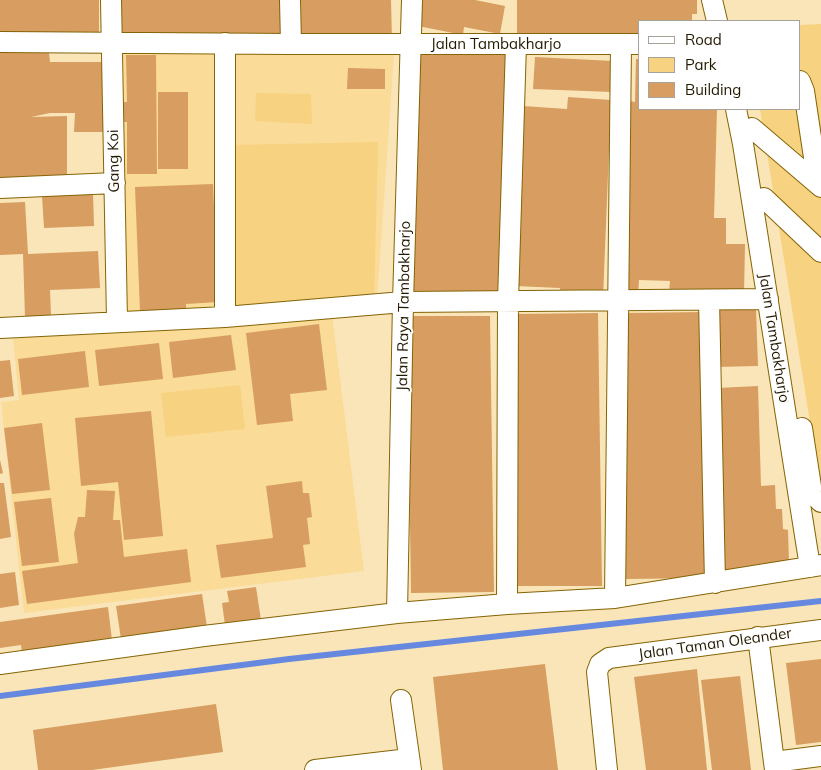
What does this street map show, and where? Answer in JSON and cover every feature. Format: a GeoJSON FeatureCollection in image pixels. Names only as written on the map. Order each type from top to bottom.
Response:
{"type":"FeatureCollection","features":[{"type":"Feature","properties":{"kind":"street","name":"Gang Koi"},"geometry":{"type":"LineString","coordinates":[[111,0],[117,321]]}},
{"type":"Feature","properties":{"kind":"street"},"geometry":{"type":"LineString","coordinates":[[290,0],[291,44]]}},
{"type":"Feature","properties":{"kind":"street","name":"Jalan Raya Tambakharjo"},"geometry":{"type":"LineString","coordinates":[[397,613],[403,302],[412,0]]}},
{"type":"Feature","properties":{"kind":"street"},"geometry":{"type":"LineString","coordinates":[[712,0],[717,20]]}},
{"type":"Feature","properties":{"kind":"street","name":"Jalan Tambakharjo"},"geometry":{"type":"LineString","coordinates":[[0,42],[630,44]]}},
{"type":"Feature","properties":{"kind":"street"},"geometry":{"type":"LineString","coordinates":[[225,43],[225,317]]}},
{"type":"Feature","properties":{"kind":"street"},"geometry":{"type":"LineString","coordinates":[[507,604],[508,301],[516,44]]}},
{"type":"Feature","properties":{"kind":"street"},"geometry":{"type":"LineString","coordinates":[[616,598],[618,300],[630,44]]}},
{"type":"Feature","properties":{"kind":"street"},"geometry":{"type":"LineString","coordinates":[[801,84],[804,91],[820,186]]}},
{"type":"Feature","properties":{"kind":"street","name":"Jalan Tambakharjo"},"geometry":{"type":"LineString","coordinates":[[736,110],[815,566]]}},
{"type":"Feature","properties":{"kind":"street"},"geometry":{"type":"LineString","coordinates":[[751,118],[820,186]]}},
{"type":"Feature","properties":{"kind":"street"},"geometry":{"type":"LineString","coordinates":[[751,118],[812,493],[821,502]]}},
{"type":"Feature","properties":{"kind":"street"},"geometry":{"type":"LineString","coordinates":[[0,188],[115,183]]}},
{"type":"Feature","properties":{"kind":"street"},"geometry":{"type":"LineString","coordinates":[[764,198],[821,252]]}},
{"type":"Feature","properties":{"kind":"street"},"geometry":{"type":"LineString","coordinates":[[709,300],[715,583]]}},
{"type":"Feature","properties":{"kind":"street"},"geometry":{"type":"LineString","coordinates":[[0,328],[225,317],[403,302],[768,300]]}},
{"type":"Feature","properties":{"kind":"street"},"geometry":{"type":"LineString","coordinates":[[0,664],[213,635],[397,613],[616,598],[815,566]]}},
{"type":"Feature","properties":{"kind":"street","name":"Jalan Taman Oleander"},"geometry":{"type":"LineString","coordinates":[[607,770],[596,672],[600,664],[609,658],[821,630]]}},
{"type":"Feature","properties":{"kind":"street"},"geometry":{"type":"LineString","coordinates":[[758,637],[774,766],[821,756]]}},
{"type":"Feature","properties":{"kind":"street"},"geometry":{"type":"LineString","coordinates":[[315,770],[410,764],[400,700]]}},
{"type":"Feature","properties":{"kind":"shaded area"},"geometry":{"type":"Polygon","coordinates":[[[117,48],[394,54],[377,302],[121,318],[117,48]]]}},
{"type":"Feature","properties":{"kind":"shaded area"},"geometry":{"type":"Polygon","coordinates":[[[332,314],[364,571],[24,613],[1,402],[19,400],[13,337],[332,314]]]}},
{"type":"Feature","properties":{"kind":"green space"},"geometry":{"type":"Polygon","coordinates":[[[821,24],[821,491],[760,110],[801,110],[801,25],[821,24]]]}},
{"type":"Feature","properties":{"kind":"green space"},"geometry":{"type":"Polygon","coordinates":[[[256,93],[311,94],[312,124],[255,121],[256,93]]]}},
{"type":"Feature","properties":{"kind":"green space"},"geometry":{"type":"Polygon","coordinates":[[[378,142],[374,299],[231,311],[233,145],[378,142]]]}},
{"type":"Feature","properties":{"kind":"green space"},"geometry":{"type":"Polygon","coordinates":[[[240,385],[245,429],[166,437],[161,393],[240,385]]]}},
{"type":"Feature","properties":{"kind":"building"},"geometry":{"type":"Polygon","coordinates":[[[0,0],[99,0],[99,39],[0,40],[0,0]]]}},
{"type":"Feature","properties":{"kind":"building"},"geometry":{"type":"Polygon","coordinates":[[[116,0],[282,0],[281,41],[115,36],[116,0]]]}},
{"type":"Feature","properties":{"kind":"building"},"geometry":{"type":"Polygon","coordinates":[[[298,0],[391,0],[392,41],[299,41],[298,0]]]}},
{"type":"Feature","properties":{"kind":"building"},"geometry":{"type":"Polygon","coordinates":[[[423,0],[475,0],[505,6],[500,34],[464,27],[463,35],[418,26],[423,0]]]}},
{"type":"Feature","properties":{"kind":"building"},"geometry":{"type":"Polygon","coordinates":[[[517,0],[697,0],[697,14],[692,14],[692,20],[638,20],[638,39],[517,40],[517,0]]]}},
{"type":"Feature","properties":{"kind":"building"},"geometry":{"type":"Polygon","coordinates":[[[415,52],[506,54],[501,295],[410,297],[415,52]]]}},
{"type":"Feature","properties":{"kind":"building"},"geometry":{"type":"Polygon","coordinates":[[[0,53],[49,53],[50,62],[106,62],[106,132],[74,132],[75,113],[50,113],[31,117],[67,116],[67,182],[0,181],[0,53]]]}},
{"type":"Feature","properties":{"kind":"building"},"geometry":{"type":"Polygon","coordinates":[[[126,55],[156,55],[157,174],[127,174],[127,122],[120,122],[120,102],[127,102],[126,55]]]}},
{"type":"Feature","properties":{"kind":"building"},"geometry":{"type":"Polygon","coordinates":[[[535,57],[613,61],[612,92],[533,89],[535,57]]]}},
{"type":"Feature","properties":{"kind":"building"},"geometry":{"type":"Polygon","coordinates":[[[636,59],[638,59],[638,110],[717,110],[714,218],[726,218],[726,244],[745,244],[744,294],[669,292],[670,281],[639,280],[638,297],[622,296],[630,101],[635,102],[636,59]]]}},
{"type":"Feature","properties":{"kind":"building"},"geometry":{"type":"Polygon","coordinates":[[[348,68],[385,69],[385,89],[347,89],[348,68]]]}},
{"type":"Feature","properties":{"kind":"building"},"geometry":{"type":"Polygon","coordinates":[[[158,92],[188,92],[188,169],[158,169],[158,92]]]}},
{"type":"Feature","properties":{"kind":"building"},"geometry":{"type":"Polygon","coordinates":[[[568,97],[611,100],[603,298],[560,296],[560,288],[515,286],[523,106],[567,109],[568,97]]]}},
{"type":"Feature","properties":{"kind":"building"},"geometry":{"type":"Polygon","coordinates":[[[213,184],[218,302],[186,304],[186,309],[140,311],[135,187],[213,184]]]}},
{"type":"Feature","properties":{"kind":"building"},"geometry":{"type":"Polygon","coordinates":[[[93,194],[94,226],[44,228],[42,196],[93,194]]]}},
{"type":"Feature","properties":{"kind":"building"},"geometry":{"type":"Polygon","coordinates":[[[25,202],[28,254],[98,251],[100,288],[50,290],[51,316],[25,317],[23,254],[0,255],[0,203],[25,202]]]}},
{"type":"Feature","properties":{"kind":"building"},"geometry":{"type":"Polygon","coordinates":[[[756,309],[758,366],[716,367],[714,310],[756,309]]]}},
{"type":"Feature","properties":{"kind":"building"},"geometry":{"type":"Polygon","coordinates":[[[704,312],[708,578],[625,579],[621,313],[704,312]]]}},
{"type":"Feature","properties":{"kind":"building"},"geometry":{"type":"Polygon","coordinates":[[[598,313],[602,586],[518,586],[515,314],[598,313]]]}},
{"type":"Feature","properties":{"kind":"building"},"geometry":{"type":"Polygon","coordinates":[[[407,316],[490,316],[494,592],[411,593],[407,316]]]}},
{"type":"Feature","properties":{"kind":"building"},"geometry":{"type":"Polygon","coordinates":[[[319,324],[327,390],[290,394],[293,421],[257,425],[246,333],[319,324]]]}},
{"type":"Feature","properties":{"kind":"building"},"geometry":{"type":"Polygon","coordinates":[[[231,335],[236,370],[173,378],[169,342],[231,335]]]}},
{"type":"Feature","properties":{"kind":"building"},"geometry":{"type":"Polygon","coordinates":[[[159,343],[163,379],[99,386],[95,350],[159,343]]]}},
{"type":"Feature","properties":{"kind":"building"},"geometry":{"type":"Polygon","coordinates":[[[85,351],[89,387],[22,395],[18,359],[85,351]]]}},
{"type":"Feature","properties":{"kind":"building"},"geometry":{"type":"Polygon","coordinates":[[[10,360],[14,396],[0,398],[0,361],[10,360]]]}},
{"type":"Feature","properties":{"kind":"building"},"geometry":{"type":"Polygon","coordinates":[[[758,386],[761,486],[775,485],[776,509],[782,509],[783,529],[788,530],[789,563],[764,564],[764,569],[722,571],[717,388],[758,386]]]}},
{"type":"Feature","properties":{"kind":"building"},"geometry":{"type":"Polygon","coordinates":[[[151,411],[163,536],[124,540],[118,482],[81,486],[75,418],[151,411]]]}},
{"type":"Feature","properties":{"kind":"building"},"geometry":{"type":"Polygon","coordinates":[[[42,423],[50,490],[12,494],[4,428],[42,423]]]}},
{"type":"Feature","properties":{"kind":"building"},"geometry":{"type":"Polygon","coordinates":[[[0,460],[3,473],[0,474],[0,460]]]}},
{"type":"Feature","properties":{"kind":"building"},"geometry":{"type":"Polygon","coordinates":[[[302,481],[303,493],[309,493],[312,517],[307,518],[310,544],[303,545],[306,567],[221,578],[216,545],[273,538],[266,486],[302,481]]]}},
{"type":"Feature","properties":{"kind":"building"},"geometry":{"type":"Polygon","coordinates":[[[0,483],[4,483],[11,537],[0,539],[0,483]]]}},
{"type":"Feature","properties":{"kind":"building"},"geometry":{"type":"Polygon","coordinates":[[[87,490],[115,491],[113,520],[120,520],[124,557],[187,549],[191,582],[27,604],[22,571],[78,563],[74,534],[78,517],[85,517],[87,490]]]}},
{"type":"Feature","properties":{"kind":"building"},"geometry":{"type":"Polygon","coordinates":[[[51,498],[59,562],[22,566],[14,502],[51,498]]]}},
{"type":"Feature","properties":{"kind":"building"},"geometry":{"type":"Polygon","coordinates":[[[15,572],[19,605],[0,608],[0,574],[15,572]]]}},
{"type":"Feature","properties":{"kind":"building"},"geometry":{"type":"Polygon","coordinates":[[[256,587],[261,620],[225,625],[222,603],[229,602],[227,591],[256,587]]]}},
{"type":"Feature","properties":{"kind":"building"},"geometry":{"type":"Polygon","coordinates":[[[202,594],[207,627],[121,639],[116,606],[202,594]]]}},
{"type":"Feature","properties":{"kind":"building"},"geometry":{"type":"Polygon","coordinates":[[[108,607],[112,640],[22,653],[21,645],[0,648],[0,622],[108,607]]]}},
{"type":"Feature","properties":{"kind":"building"},"geometry":{"type":"Polygon","coordinates":[[[821,659],[821,742],[796,745],[786,663],[821,659]]]}},
{"type":"Feature","properties":{"kind":"building"},"geometry":{"type":"Polygon","coordinates":[[[545,664],[558,770],[443,770],[433,677],[545,664]]]}},
{"type":"Feature","properties":{"kind":"building"},"geometry":{"type":"Polygon","coordinates":[[[697,669],[707,770],[646,770],[634,677],[697,669]]]}},
{"type":"Feature","properties":{"kind":"building"},"geometry":{"type":"Polygon","coordinates":[[[740,676],[751,770],[712,770],[701,680],[740,676]]]}},
{"type":"Feature","properties":{"kind":"building"},"geometry":{"type":"Polygon","coordinates":[[[216,704],[223,752],[92,770],[38,770],[33,730],[216,704]]]}},
{"type":"Feature","properties":{"kind":"waterway"},"geometry":{"type":"LineString","coordinates":[[0,696],[289,659],[821,601]]}}]}
